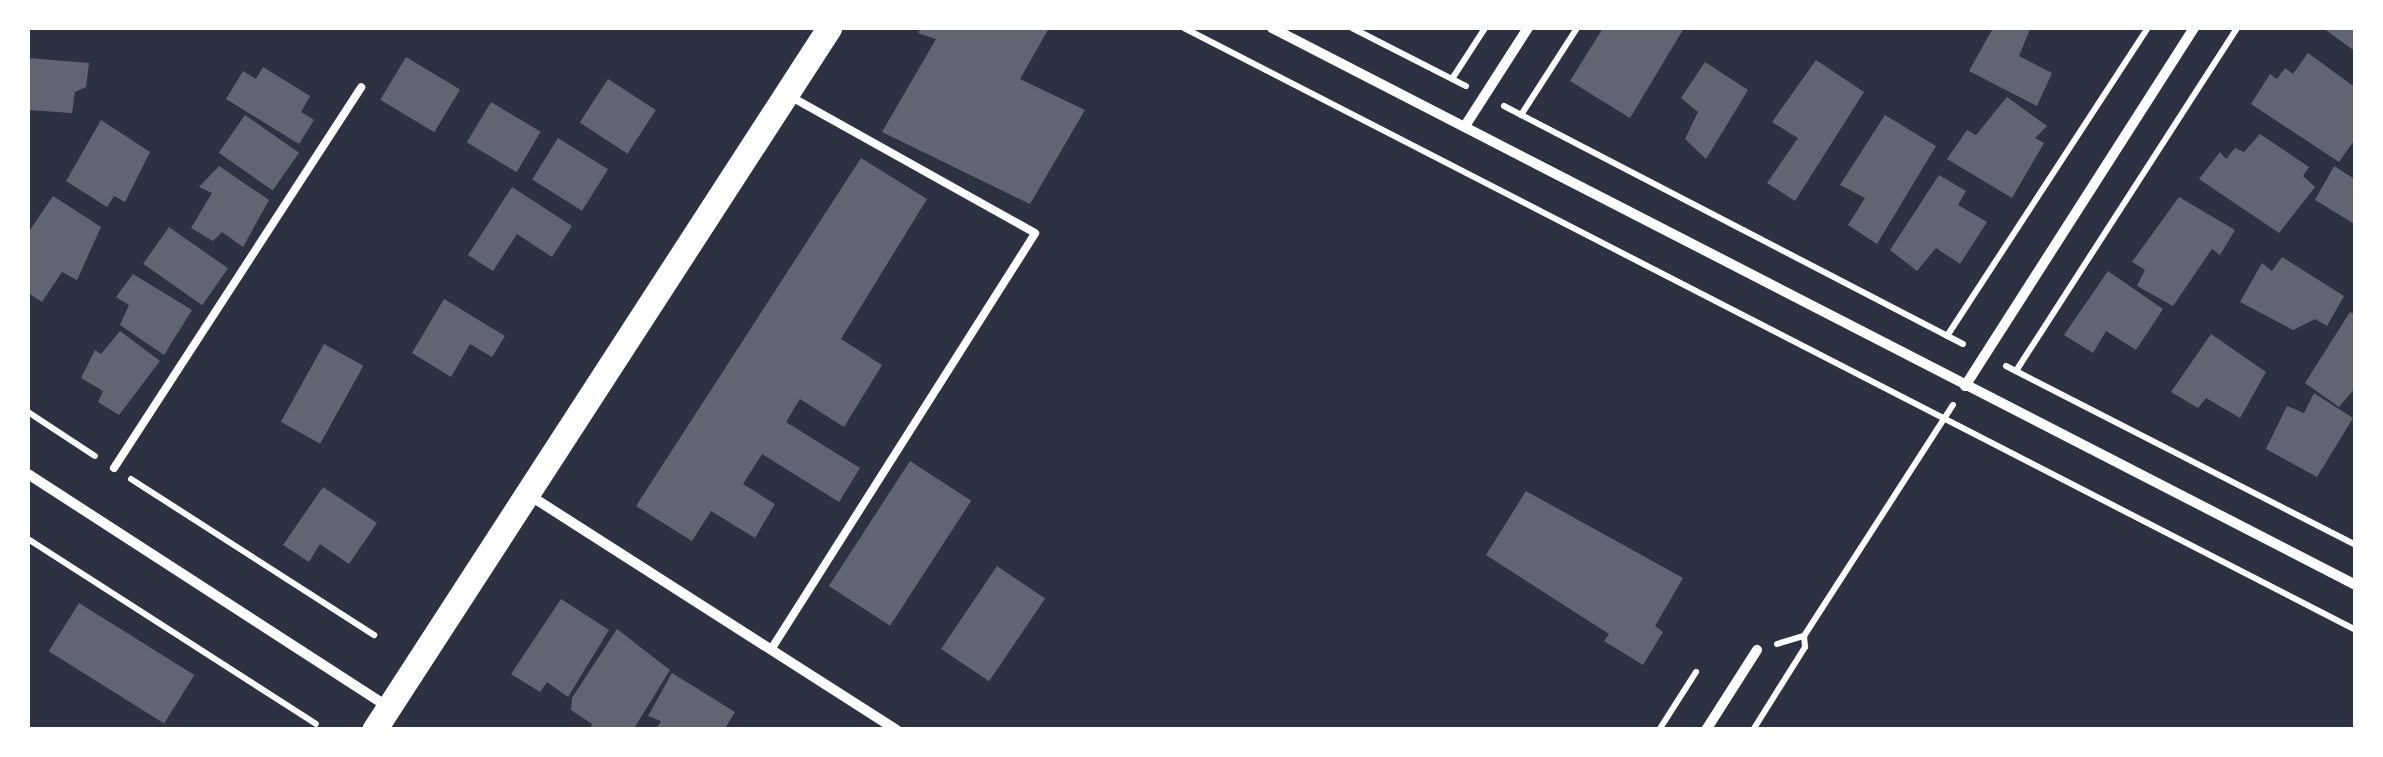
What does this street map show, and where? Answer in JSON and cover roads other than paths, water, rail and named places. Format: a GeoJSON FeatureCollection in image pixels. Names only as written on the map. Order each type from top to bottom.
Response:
{"type":"FeatureCollection","features":[{"type":"Feature","properties":{"kind":"main road"},"geometry":{"type":"LineString","coordinates":[[381,718],[829,28]]}},
{"type":"Feature","properties":{"kind":"street"},"geometry":{"type":"LineString","coordinates":[[1272,28],[2356,585]]}},
{"type":"Feature","properties":{"kind":"street"},"geometry":{"type":"LineString","coordinates":[[1465,126],[1528,28]]}},
{"type":"Feature","properties":{"kind":"street"},"geometry":{"type":"LineString","coordinates":[[1965,386],[2194,28]]}},
{"type":"Feature","properties":{"kind":"street"},"geometry":{"type":"LineString","coordinates":[[28,474],[381,718]]}},
{"type":"Feature","properties":{"kind":"street"},"geometry":{"type":"LineString","coordinates":[[526,493],[897,730]]}},
{"type":"Feature","properties":{"kind":"street"},"geometry":{"type":"LineString","coordinates":[[1706,730],[1757,650]]}},
{"type":"Feature","properties":{"kind":"lane"},"geometry":{"type":"LineString","coordinates":[[114,468],[361,86]]}},
{"type":"Feature","properties":{"kind":"lane"},"geometry":{"type":"LineString","coordinates":[[772,648],[1035,232],[786,94]]}}]}
